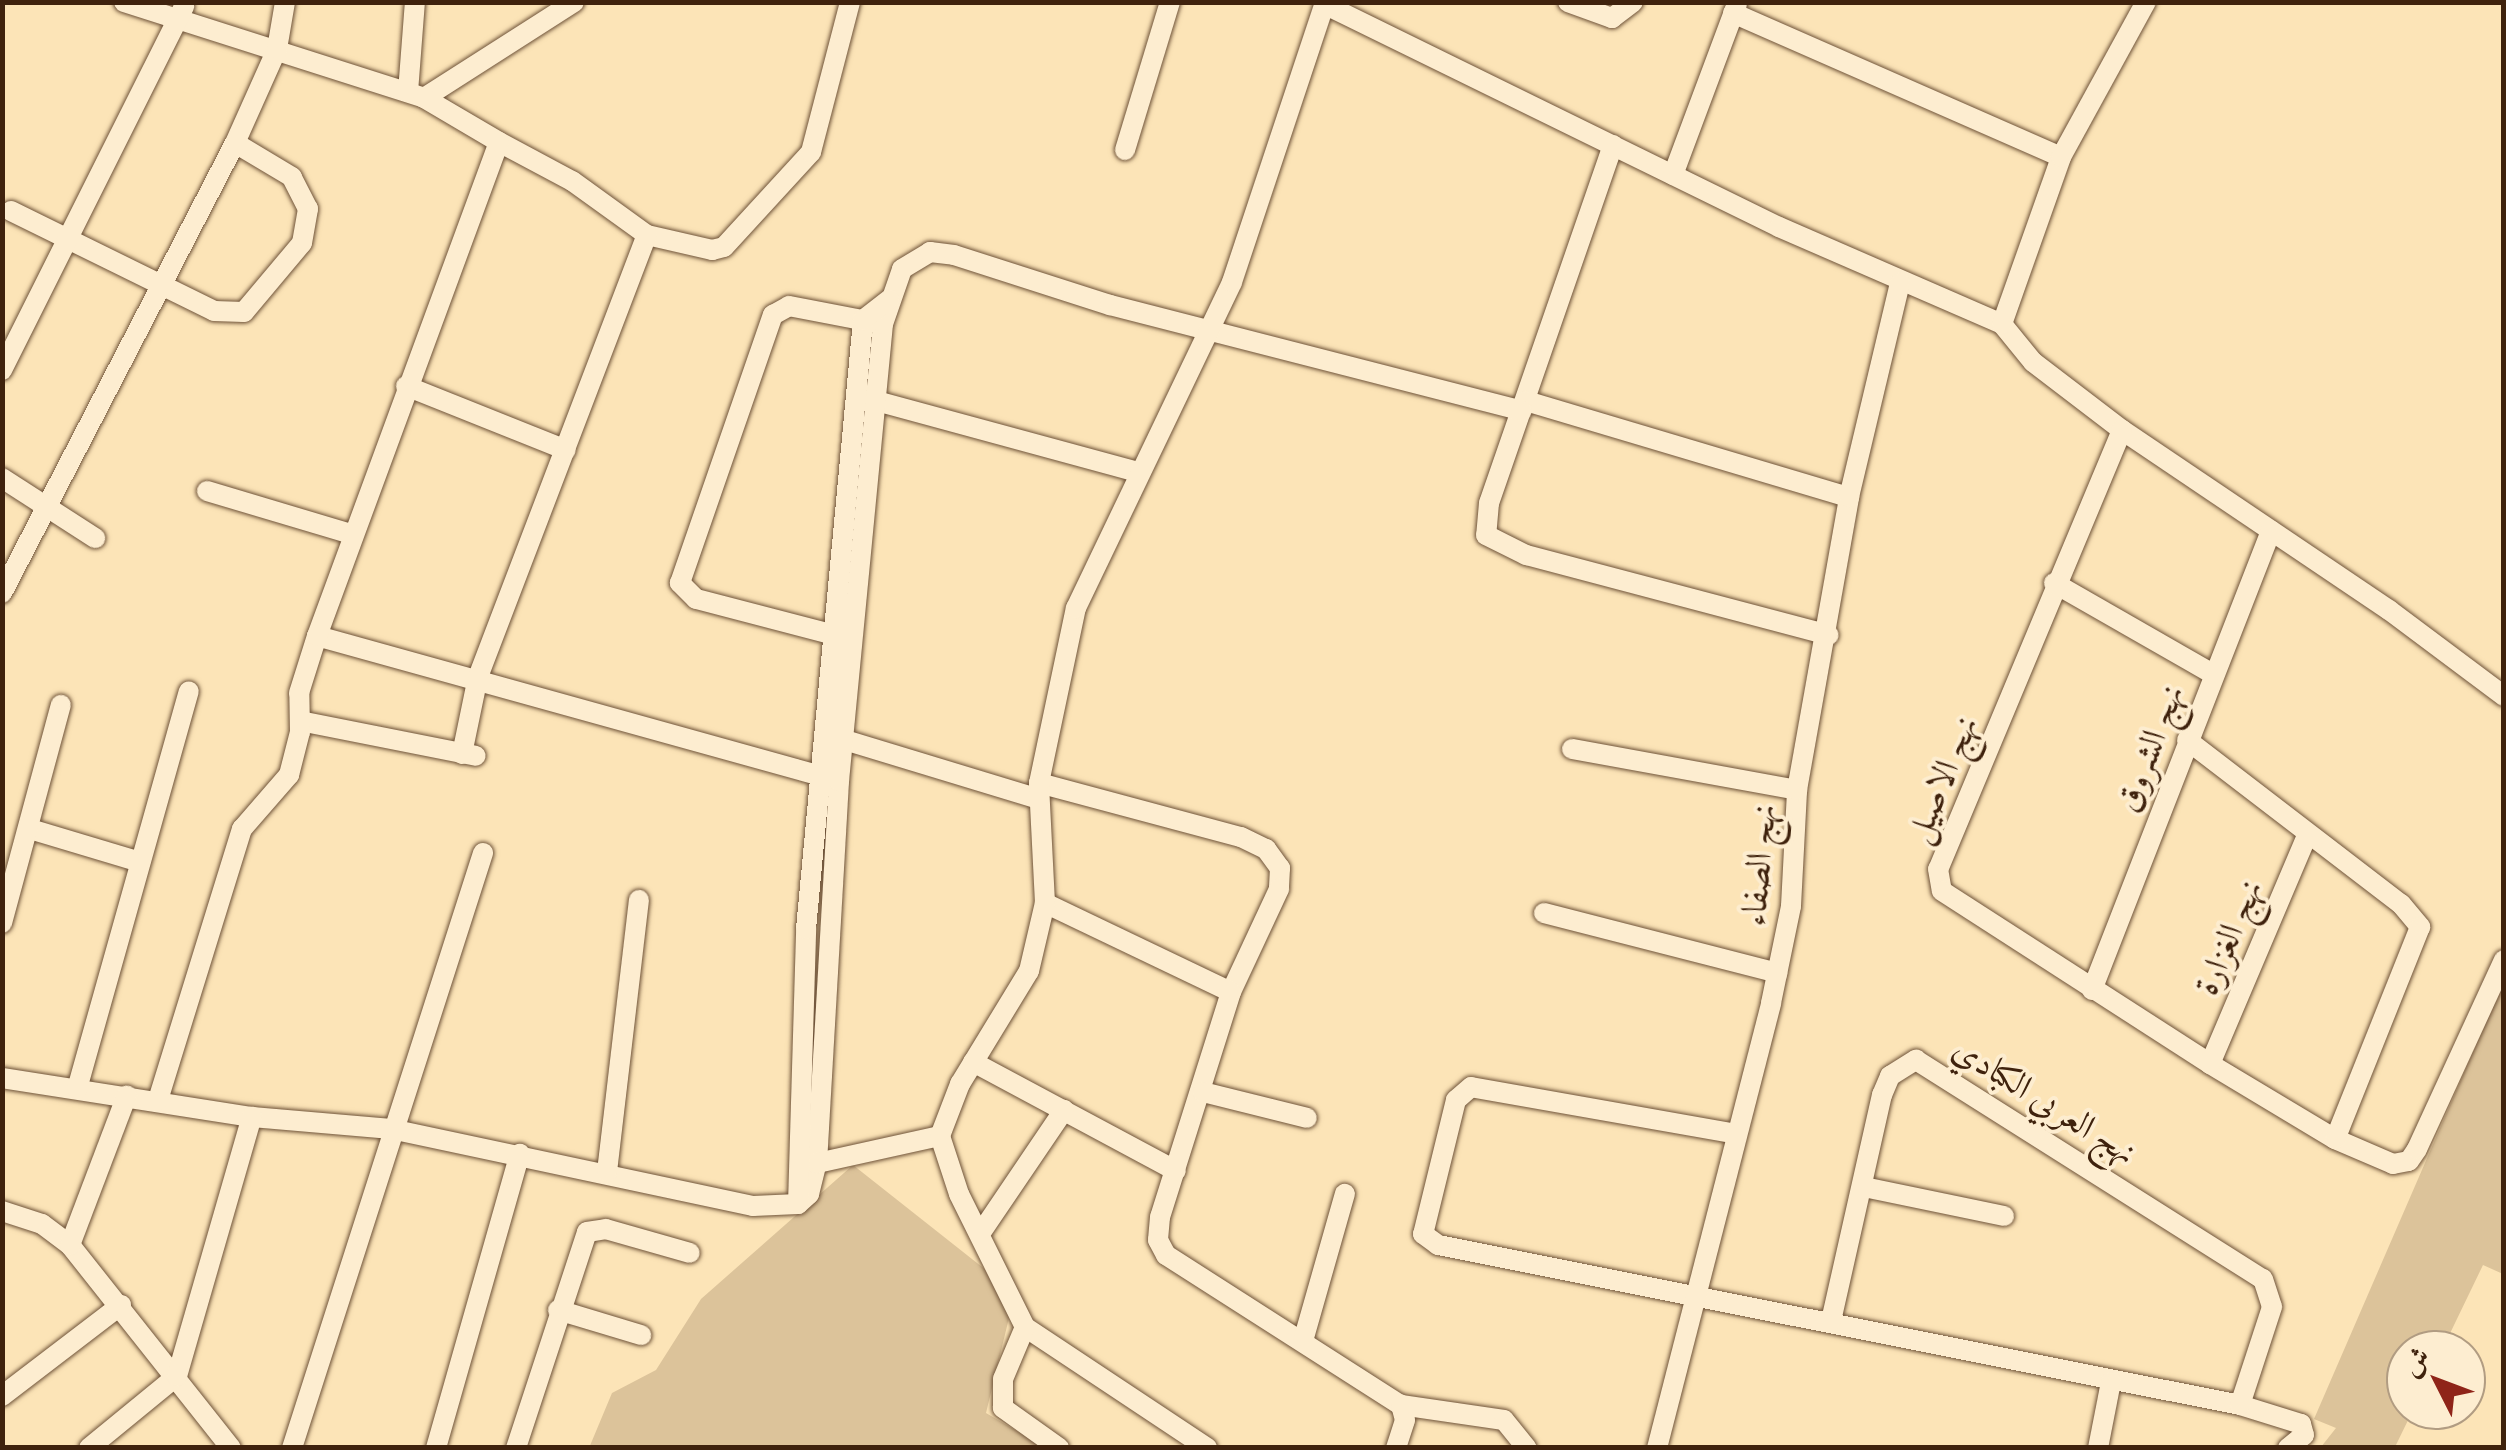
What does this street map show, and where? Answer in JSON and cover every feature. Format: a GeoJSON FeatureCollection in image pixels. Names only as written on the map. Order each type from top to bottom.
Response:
{"type":"FeatureCollection","features":[{"type":"Feature","properties":{"kind":"street"},"geometry":{"type":"LineString","coordinates":[[124,2],[184,9],[277,49],[416,95],[572,181],[647,235],[712,250],[724,247],[811,152],[850,2]]}},
{"type":"Feature","properties":{"kind":"street"},"geometry":{"type":"LineString","coordinates":[[2,593],[164,287],[235,143],[277,49],[286,2]]}},
{"type":"Feature","properties":{"kind":"street"},"geometry":{"type":"LineString","coordinates":[[414,2],[416,95]]}},
{"type":"Feature","properties":{"kind":"street"},"geometry":{"type":"LineString","coordinates":[[416,95],[549,11],[574,2]]}},
{"type":"Feature","properties":{"kind":"street"},"geometry":{"type":"LineString","coordinates":[[1125,150],[1170,2]]}},
{"type":"Feature","properties":{"kind":"street"},"geometry":{"type":"LineString","coordinates":[[1568,2],[1612,18],[1634,2]]}},
{"type":"Feature","properties":{"kind":"street"},"geometry":{"type":"LineString","coordinates":[[2002,324],[2061,157],[2146,2]]}},
{"type":"Feature","properties":{"kind":"street"},"geometry":{"type":"LineString","coordinates":[[1207,1448],[1025,1327],[980,1234],[940,1136],[973,1062],[1029,971],[1046,902],[1039,791],[1076,608],[1137,472],[1211,329],[1274,168],[1325,3],[1900,284],[2002,324],[2033,362],[2122,430],[2271,530],[2504,696]]}},
{"type":"Feature","properties":{"kind":"street"},"geometry":{"type":"LineString","coordinates":[[1673,175],[1735,8],[2061,157]]}},
{"type":"Feature","properties":{"kind":"street"},"geometry":{"type":"LineString","coordinates":[[2,370],[184,9]]}},
{"type":"Feature","properties":{"kind":"street"},"geometry":{"type":"LineString","coordinates":[[158,1100],[242,829],[289,775],[300,722],[300,693],[317,636],[351,534],[499,142]]}},
{"type":"Feature","properties":{"kind":"street"},"geometry":{"type":"LineString","coordinates":[[10,211],[214,311],[244,312],[302,242],[308,209],[292,177],[235,143]]}},
{"type":"Feature","properties":{"kind":"street"},"geometry":{"type":"LineString","coordinates":[[1613,145],[1489,503],[1485,529],[1491,540],[1829,635]]}},
{"type":"Feature","properties":{"kind":"street"},"geometry":{"type":"LineString","coordinates":[[300,722],[469,755],[478,676],[647,235]]}},
{"type":"Feature","properties":{"kind":"street"},"geometry":{"type":"LineString","coordinates":[[798,1204],[806,929],[836,737],[873,322],[889,300],[902,269],[930,252],[1211,329],[1524,406],[1849,497]]}},
{"type":"Feature","properties":{"kind":"street","name":"نهج الصفاء"},"geometry":{"type":"LineString","coordinates":[[1656,1448],[1778,973],[1798,845],[1798,790],[1829,635],[1849,497],[1900,284]]}},
{"type":"Feature","properties":{"kind":"street"},"geometry":{"type":"LineString","coordinates":[[846,638],[696,599],[680,582],[773,315],[789,306],[873,322]]}},
{"type":"Feature","properties":{"kind":"street"},"geometry":{"type":"LineString","coordinates":[[406,386],[566,450]]}},
{"type":"Feature","properties":{"kind":"street"},"geometry":{"type":"LineString","coordinates":[[868,399],[1137,472]]}},
{"type":"Feature","properties":{"kind":"street","name":"نهج الاصيل"},"geometry":{"type":"LineString","coordinates":[[2122,430],[2054,583],[1938,878],[1960,906],[2092,990],[2334,1139],[2393,1164],[2408,1161],[2504,960]]}},
{"type":"Feature","properties":{"kind":"street"},"geometry":{"type":"LineString","coordinates":[[2,478],[95,538]]}},
{"type":"Feature","properties":{"kind":"street"},"geometry":{"type":"LineString","coordinates":[[207,491],[351,534]]}},
{"type":"Feature","properties":{"kind":"street","name":"نهج الشروق"},"geometry":{"type":"LineString","coordinates":[[2092,990],[2271,530]]}},
{"type":"Feature","properties":{"kind":"street"},"geometry":{"type":"LineString","coordinates":[[2054,583],[2213,674]]}},
{"type":"Feature","properties":{"kind":"street"},"geometry":{"type":"LineString","coordinates":[[317,636],[478,676],[829,778]]}},
{"type":"Feature","properties":{"kind":"street"},"geometry":{"type":"LineString","coordinates":[[77,1089],[189,691]]}},
{"type":"Feature","properties":{"kind":"street"},"geometry":{"type":"LineString","coordinates":[[2,923],[61,705]]}},
{"type":"Feature","properties":{"kind":"street"},"geometry":{"type":"LineString","coordinates":[[836,737],[1039,791],[1241,836],[1275,857],[1278,889],[1231,992],[1203,1092],[1160,1217],[1158,1240],[1166,1255],[1401,1405],[1504,1420],[1528,1448]]}},
{"type":"Feature","properties":{"kind":"street"},"geometry":{"type":"LineString","coordinates":[[2187,740],[2401,904],[2420,927],[2334,1139]]}},
{"type":"Feature","properties":{"kind":"street"},"geometry":{"type":"LineString","coordinates":[[1572,750],[1798,790]]}},
{"type":"Feature","properties":{"kind":"street"},"geometry":{"type":"LineString","coordinates":[[2,1078],[252,1116],[392,1130],[607,1172],[752,1206],[798,1204],[810,1194],[818,1163],[829,778]]}},
{"type":"Feature","properties":{"kind":"street"},"geometry":{"type":"LineString","coordinates":[[30,830],[140,862]]}},
{"type":"Feature","properties":{"kind":"street","name":"نهج الغزارة"},"geometry":{"type":"LineString","coordinates":[[2210,1064],[2307,835]]}},
{"type":"Feature","properties":{"kind":"street"},"geometry":{"type":"LineString","coordinates":[[292,1448],[483,853]]}},
{"type":"Feature","properties":{"kind":"street"},"geometry":{"type":"LineString","coordinates":[[607,1172],[639,900]]}},
{"type":"Feature","properties":{"kind":"street"},"geometry":{"type":"LineString","coordinates":[[1046,902],[1231,992]]}},
{"type":"Feature","properties":{"kind":"street"},"geometry":{"type":"LineString","coordinates":[[1544,914],[1778,973]]}},
{"type":"Feature","properties":{"kind":"street","name":"نهج العربي الكبادي"},"geometry":{"type":"LineString","coordinates":[[1831,1321],[1890,1076],[1916,1060],[1946,1074],[2267,1284],[2272,1307],[2240,1406]]}},
{"type":"Feature","properties":{"kind":"street"},"geometry":{"type":"LineString","coordinates":[[973,1062],[1176,1170]]}},
{"type":"Feature","properties":{"kind":"street"},"geometry":{"type":"LineString","coordinates":[[1737,1134],[1483,1087],[1456,1100],[1424,1225],[1428,1240],[1695,1291],[2110,1382],[2240,1406],[2301,1424],[2304,1435],[2288,1448]]}},
{"type":"Feature","properties":{"kind":"street"},"geometry":{"type":"LineString","coordinates":[[1203,1092],[1307,1118]]}},
{"type":"Feature","properties":{"kind":"street"},"geometry":{"type":"LineString","coordinates":[[70,1245],[128,1095]]}},
{"type":"Feature","properties":{"kind":"street"},"geometry":{"type":"LineString","coordinates":[[980,1234],[1064,1110]]}},
{"type":"Feature","properties":{"kind":"street"},"geometry":{"type":"LineString","coordinates":[[88,1448],[177,1376],[252,1116]]}},
{"type":"Feature","properties":{"kind":"street"},"geometry":{"type":"LineString","coordinates":[[818,1163],[940,1136]]}},
{"type":"Feature","properties":{"kind":"street"},"geometry":{"type":"LineString","coordinates":[[436,1448],[520,1154]]}},
{"type":"Feature","properties":{"kind":"street"},"geometry":{"type":"LineString","coordinates":[[1864,1187],[2004,1216]]}},
{"type":"Feature","properties":{"kind":"street"},"geometry":{"type":"LineString","coordinates":[[1303,1341],[1345,1194]]}},
{"type":"Feature","properties":{"kind":"street"},"geometry":{"type":"LineString","coordinates":[[2,1210],[42,1224],[70,1245],[231,1448]]}},
{"type":"Feature","properties":{"kind":"street"},"geometry":{"type":"LineString","coordinates":[[516,1448],[580,1241],[595,1227],[690,1252]]}},
{"type":"Feature","properties":{"kind":"street"},"geometry":{"type":"LineString","coordinates":[[2,1396],[121,1305]]}},
{"type":"Feature","properties":{"kind":"street"},"geometry":{"type":"LineString","coordinates":[[558,1310],[641,1335]]}},
{"type":"Feature","properties":{"kind":"street"},"geometry":{"type":"LineString","coordinates":[[1025,1327],[1003,1379],[1003,1408],[1059,1448]]}},
{"type":"Feature","properties":{"kind":"street"},"geometry":{"type":"LineString","coordinates":[[2098,1448],[2110,1382]]}},
{"type":"Feature","properties":{"kind":"street"},"geometry":{"type":"LineString","coordinates":[[1396,1448],[1406,1420],[1401,1405]]}},
{"type":"Feature","properties":{"kind":"shaded area"},"geometry":{"type":"Polygon","coordinates":[[[2503,983],[2503,1274],[2483,1265],[2452,1330],[2386,1330],[2386,1430],[2403,1430],[2395,1447],[2321,1447],[2336,1428],[2314,1419],[2503,983]]]}},
{"type":"Feature","properties":{"kind":"shaded area"},"geometry":{"type":"Polygon","coordinates":[[[853,1165],[1015,1293],[986,1413],[1044,1447],[589,1448],[612,1393],[656,1370],[701,1299],[853,1165]]]}}]}
